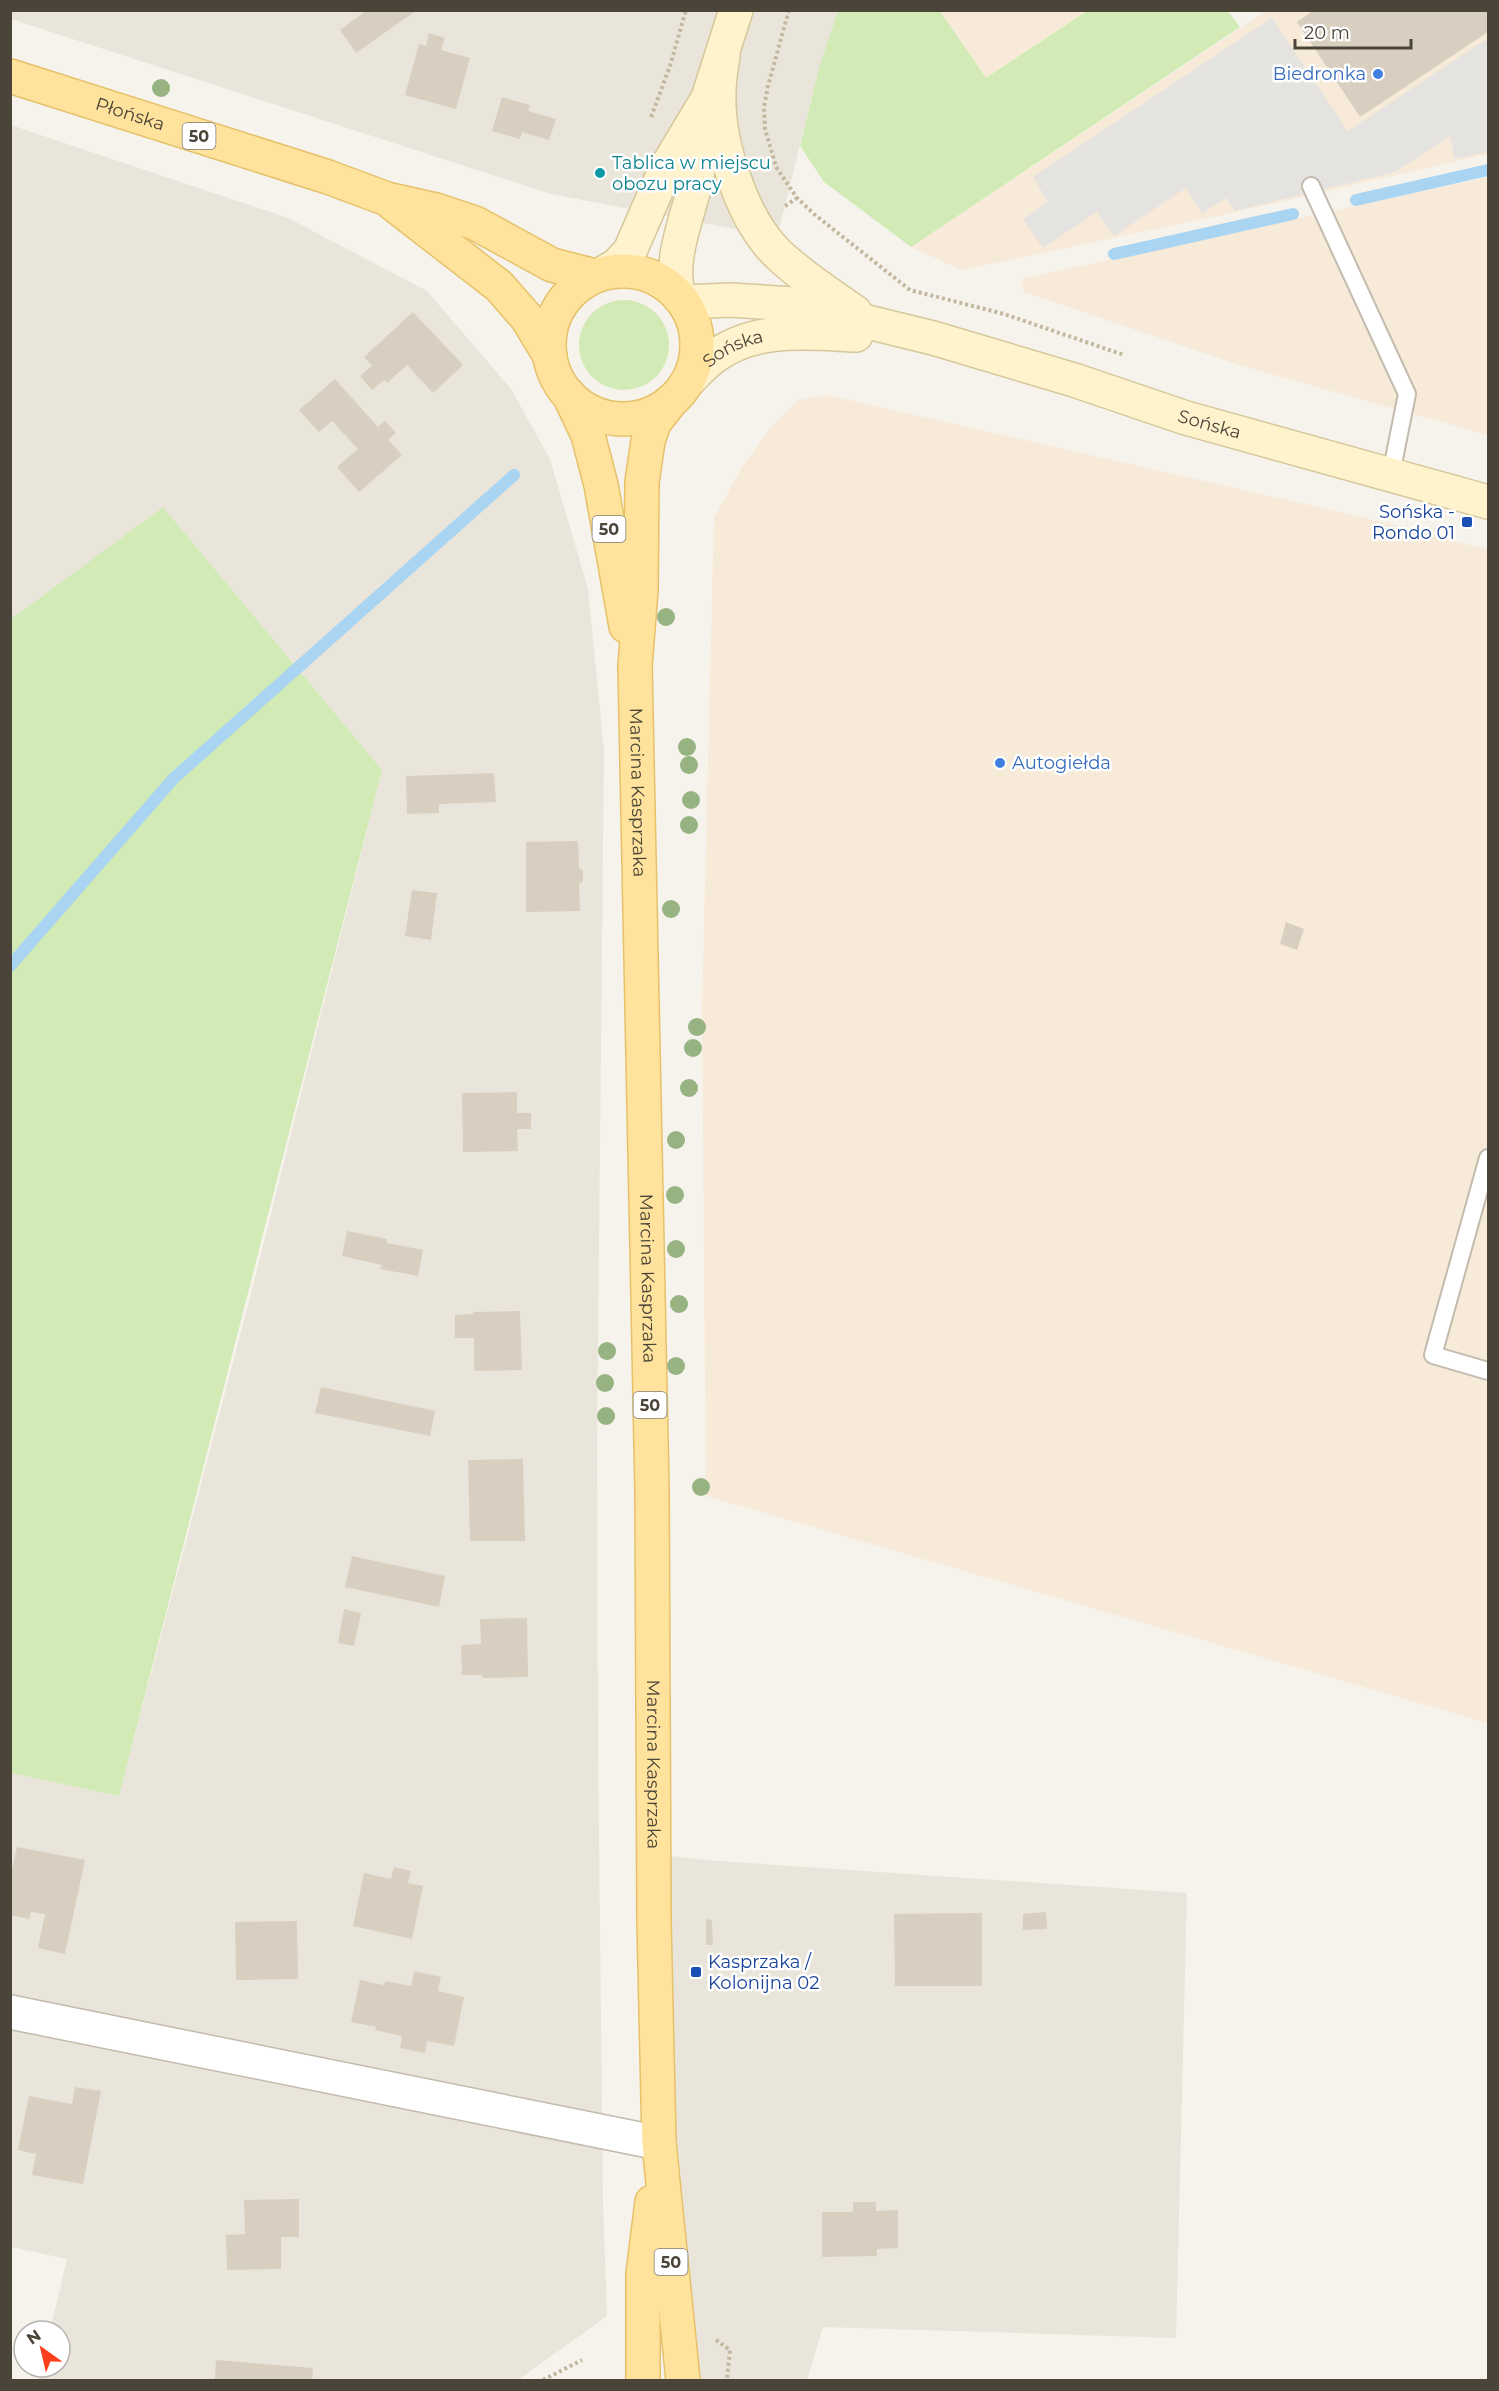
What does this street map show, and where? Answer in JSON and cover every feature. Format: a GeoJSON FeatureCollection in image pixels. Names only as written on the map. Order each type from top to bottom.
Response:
{"type":"FeatureCollection","features":[{"type":"Feature","properties":{"kind":"main road","name":"Płońska"},"geometry":{"type":"LineString","coordinates":[[10,76],[328,177],[387,200],[436,210],[475,223],[552,265],[600,274]]}},
{"type":"Feature","properties":{"kind":"main road","name":"Płońska"},"geometry":{"type":"LineString","coordinates":[[387,200],[499,286],[527,318],[550,356]]}},
{"type":"Feature","properties":{"kind":"main road"},"geometry":{"type":"LineString","coordinates":[[628,271],[645,274],[659,280],[681,299],[694,321],[697,335],[696,358],[679,392],[650,414],[617,419],[601,416],[586,409],[569,395],[556,377],[550,356],[549,333],[558,309],[574,289],[600,274],[628,271]]}},
{"type":"Feature","properties":{"kind":"main road","name":"Marcina Kasprzaka"},"geometry":{"type":"LineString","coordinates":[[679,392],[654,423],[642,482],[641,590],[635,666],[652,1490],[654,1921],[659,2144],[683,2380]]}},
{"type":"Feature","properties":{"kind":"main road","name":"Marcina Kasprzaka"},"geometry":{"type":"LineString","coordinates":[[569,395],[588,435],[602,485],[621,603],[635,666]]}},
{"type":"Feature","properties":{"kind":"main road","name":"Marcina Kasprzaka"},"geometry":{"type":"LineString","coordinates":[[644,2380],[643,2274],[659,2144]]}},
{"type":"Feature","properties":{"kind":"street"},"geometry":{"type":"LineString","coordinates":[[600,274],[616,265],[630,251],[666,168],[708,98],[736,10]]}},
{"type":"Feature","properties":{"kind":"street"},"geometry":{"type":"LineString","coordinates":[[723,56],[718,93],[724,141],[738,187],[757,228],[776,252],[810,281],[874,325]]}},
{"type":"Feature","properties":{"kind":"street"},"geometry":{"type":"LineString","coordinates":[[681,299],[675,283],[675,261],[698,174],[708,98]]}},
{"type":"Feature","properties":{"kind":"street","name":"Sońska"},"geometry":{"type":"LineString","coordinates":[[681,299],[794,304],[933,338],[1074,380],[1186,418],[1488,502]]}},
{"type":"Feature","properties":{"kind":"street","name":"Sońska"},"geometry":{"type":"LineString","coordinates":[[679,392],[714,356],[736,344],[760,336],[793,331],[933,338]]}},
{"type":"Feature","properties":{"kind":"street"},"geometry":{"type":"LineString","coordinates":[[10,2012],[659,2144]]}},
{"type":"Feature","properties":{"kind":"lane"},"geometry":{"type":"LineString","coordinates":[[1311,186],[1407,394],[1391,474]]}},
{"type":"Feature","properties":{"kind":"lane"},"geometry":{"type":"LineString","coordinates":[[1488,1158],[1433,1355],[1488,1371]]}},
{"type":"Feature","properties":{"kind":"path"},"geometry":{"type":"LineString","coordinates":[[789,10],[764,107],[765,129],[776,167],[797,198],[910,290],[1004,314]]}},
{"type":"Feature","properties":{"kind":"path"},"geometry":{"type":"LineString","coordinates":[[543,2380],[582,2360]]}},
{"type":"Feature","properties":{"kind":"shaded area"},"geometry":{"type":"Polygon","coordinates":[[[11,10],[838,11],[819,68],[777,237],[551,194],[11,19],[11,10]]]}},
{"type":"Feature","properties":{"kind":"shaded area"},"geometry":{"type":"Polygon","coordinates":[[[940,11],[1087,11],[986,78],[940,11]]]}},
{"type":"Feature","properties":{"kind":"shaded area"},"geometry":{"type":"Polygon","coordinates":[[[1266,11],[1488,11],[1488,154],[1236,212],[962,270],[911,247],[1266,11]]]}},
{"type":"Feature","properties":{"kind":"shaded area"},"geometry":{"type":"Polygon","coordinates":[[[1272,18],[1348,131],[1488,38],[1488,152],[1455,159],[1450,136],[1395,172],[1235,211],[1226,198],[1202,213],[1186,188],[1114,236],[1097,212],[1043,248],[1023,219],[1048,202],[1033,177],[1272,18]]]}},
{"type":"Feature","properties":{"kind":"shaded area"},"geometry":{"type":"Polygon","coordinates":[[[11,125],[288,218],[427,291],[511,389],[550,459],[588,589],[604,750],[597,1444],[603,2201],[607,2316],[518,2380],[39,2380],[72,2379],[72,2319],[53,2319],[67,2259],[11,2247],[11,1773],[119,1796],[253,1286],[382,770],[163,507],[11,620],[11,125]]]}},
{"type":"Feature","properties":{"kind":"shaded area"},"geometry":{"type":"Polygon","coordinates":[[[1488,177],[1488,435],[1239,365],[1024,292],[1021,279],[1488,177]]]}},
{"type":"Feature","properties":{"kind":"shaded area","name":"Autogiełda"},"geometry":{"type":"Polygon","coordinates":[[[827,395],[1362,517],[1488,550],[1488,1723],[706,1496],[702,1008],[714,518],[742,467],[772,426],[799,400],[827,395]]]}},
{"type":"Feature","properties":{"kind":"shaded area"},"geometry":{"type":"Polygon","coordinates":[[[655,1854],[705,1860],[1187,1893],[1176,2338],[823,2327],[807,2380],[683,2380],[655,1854]]]}},
{"type":"Feature","properties":{"kind":"green space"},"geometry":{"type":"Polygon","coordinates":[[[838,11],[940,11],[986,78],[1087,11],[1228,11],[1240,27],[911,247],[824,182],[800,146],[819,68],[838,11]]]}},
{"type":"Feature","properties":{"kind":"green space"},"geometry":{"type":"Polygon","coordinates":[[[624,300],[641,304],[656,313],[665,328],[669,345],[665,362],[656,377],[641,386],[624,390],[607,386],[592,377],[583,362],[579,345],[583,328],[592,313],[607,304],[624,300]]]}},
{"type":"Feature","properties":{"kind":"green space"},"geometry":{"type":"Polygon","coordinates":[[[163,507],[382,770],[119,1796],[11,1773],[10,620],[163,507]]]}},
{"type":"Feature","properties":{"kind":"building"},"geometry":{"type":"Polygon","coordinates":[[[367,10],[417,10],[356,53],[340,30],[367,10]]]}},
{"type":"Feature","properties":{"kind":"building","name":"Biedronka"},"geometry":{"type":"Polygon","coordinates":[[[1314,10],[1488,10],[1488,32],[1360,117],[1297,22],[1314,10]]]}},
{"type":"Feature","properties":{"kind":"building"},"geometry":{"type":"Polygon","coordinates":[[[429,33],[445,38],[441,50],[470,58],[456,109],[405,95],[419,44],[426,46],[429,33]]]}},
{"type":"Feature","properties":{"kind":"building"},"geometry":{"type":"Polygon","coordinates":[[[502,97],[530,105],[528,111],[556,119],[549,140],[522,132],[520,139],[492,131],[502,97]]]}},
{"type":"Feature","properties":{"kind":"building"},"geometry":{"type":"Polygon","coordinates":[[[413,312],[463,365],[433,393],[407,365],[387,383],[384,380],[372,390],[360,376],[372,366],[364,357],[413,312]]]}},
{"type":"Feature","properties":{"kind":"building"},"geometry":{"type":"Polygon","coordinates":[[[335,379],[378,427],[385,421],[396,433],[388,440],[402,455],[359,492],[337,467],[358,449],[332,421],[319,432],[299,410],[335,379]]]}},
{"type":"Feature","properties":{"kind":"building"},"geometry":{"type":"Polygon","coordinates":[[[494,773],[496,802],[439,804],[439,813],[407,814],[406,776],[494,773]]]}},
{"type":"Feature","properties":{"kind":"building"},"geometry":{"type":"Polygon","coordinates":[[[578,841],[579,868],[583,871],[583,881],[579,884],[580,911],[526,912],[526,842],[578,841]]]}},
{"type":"Feature","properties":{"kind":"building"},"geometry":{"type":"Polygon","coordinates":[[[412,890],[437,893],[431,940],[405,936],[412,890]]]}},
{"type":"Feature","properties":{"kind":"building"},"geometry":{"type":"Polygon","coordinates":[[[1286,922],[1304,929],[1297,950],[1280,944],[1286,922]]]}},
{"type":"Feature","properties":{"kind":"building"},"geometry":{"type":"Polygon","coordinates":[[[517,1092],[517,1113],[531,1113],[531,1129],[517,1129],[518,1151],[463,1152],[462,1093],[517,1092]]]}},
{"type":"Feature","properties":{"kind":"building"},"geometry":{"type":"Polygon","coordinates":[[[347,1231],[387,1239],[387,1243],[423,1250],[418,1276],[380,1269],[382,1265],[342,1256],[347,1231]]]}},
{"type":"Feature","properties":{"kind":"building"},"geometry":{"type":"Polygon","coordinates":[[[520,1311],[522,1370],[474,1371],[474,1338],[455,1338],[455,1315],[473,1314],[473,1312],[520,1311]]]}},
{"type":"Feature","properties":{"kind":"building"},"geometry":{"type":"Polygon","coordinates":[[[321,1387],[435,1411],[430,1436],[315,1413],[321,1387]]]}},
{"type":"Feature","properties":{"kind":"building"},"geometry":{"type":"Polygon","coordinates":[[[523,1459],[525,1541],[470,1541],[468,1460],[523,1459]]]}},
{"type":"Feature","properties":{"kind":"building"},"geometry":{"type":"Polygon","coordinates":[[[352,1556],[445,1576],[439,1607],[345,1587],[352,1556]]]}},
{"type":"Feature","properties":{"kind":"building"},"geometry":{"type":"Polygon","coordinates":[[[344,1609],[361,1613],[354,1646],[338,1643],[344,1609]]]}},
{"type":"Feature","properties":{"kind":"building"},"geometry":{"type":"Polygon","coordinates":[[[527,1618],[528,1677],[482,1678],[482,1675],[462,1675],[461,1645],[481,1644],[480,1619],[527,1618]]]}},
{"type":"Feature","properties":{"kind":"building"},"geometry":{"type":"Polygon","coordinates":[[[17,1847],[85,1860],[65,1954],[38,1948],[45,1914],[31,1912],[29,1919],[10,1915],[10,1878],[17,1847]]]}},
{"type":"Feature","properties":{"kind":"building"},"geometry":{"type":"Polygon","coordinates":[[[394,1867],[411,1871],[408,1883],[423,1886],[412,1939],[353,1926],[364,1873],[391,1879],[394,1867]]]}},
{"type":"Feature","properties":{"kind":"building"},"geometry":{"type":"Polygon","coordinates":[[[1046,1912],[1047,1929],[1023,1930],[1023,1914],[1046,1912]]]}},
{"type":"Feature","properties":{"kind":"building"},"geometry":{"type":"Polygon","coordinates":[[[982,1913],[982,1986],[895,1986],[894,1914],[982,1913]]]}},
{"type":"Feature","properties":{"kind":"building"},"geometry":{"type":"Polygon","coordinates":[[[706,1919],[712,1920],[713,1945],[706,1945],[706,1919]]]}},
{"type":"Feature","properties":{"kind":"building"},"geometry":{"type":"Polygon","coordinates":[[[297,1921],[298,1979],[236,1980],[235,1922],[297,1921]]]}},
{"type":"Feature","properties":{"kind":"building"},"geometry":{"type":"Polygon","coordinates":[[[414,1971],[441,1977],[438,1991],[464,1997],[454,2046],[427,2041],[425,2053],[400,2048],[402,2036],[351,2022],[360,1980],[384,1985],[385,1981],[411,1986],[414,1971]]]}},
{"type":"Feature","properties":{"kind":"building"},"geometry":{"type":"Polygon","coordinates":[[[75,2087],[101,2091],[83,2184],[32,2175],[36,2154],[18,2150],[29,2096],[72,2104],[75,2087]]]}},
{"type":"Feature","properties":{"kind":"building"},"geometry":{"type":"Polygon","coordinates":[[[299,2199],[299,2237],[281,2237],[281,2269],[227,2270],[226,2235],[245,2234],[244,2200],[299,2199]]]}},
{"type":"Feature","properties":{"kind":"building"},"geometry":{"type":"Polygon","coordinates":[[[853,2202],[876,2202],[876,2211],[898,2210],[898,2248],[877,2249],[877,2256],[822,2257],[822,2212],[853,2212],[853,2202]]]}},
{"type":"Feature","properties":{"kind":"building"},"geometry":{"type":"Polygon","coordinates":[[[216,2360],[313,2368],[312,2380],[215,2380],[216,2360]]]}},
{"type":"Feature","properties":{"kind":"waterway"},"geometry":{"type":"LineString","coordinates":[[1356,200],[1488,170]]}},
{"type":"Feature","properties":{"kind":"waterway"},"geometry":{"type":"LineString","coordinates":[[1114,254],[1293,214]]}},
{"type":"Feature","properties":{"kind":"waterway"},"geometry":{"type":"LineString","coordinates":[[10,966],[174,778],[514,475]]}},
{"type":"Feature","properties":{"kind":"place","name":"Biedronka"},"geometry":{"type":"Point","coordinates":[1378,74]}},
{"type":"Feature","properties":{"kind":"place","name":"Tablica w miejscu obozu pracy"},"geometry":{"type":"Point","coordinates":[600,173]}},
{"type":"Feature","properties":{"kind":"place","name":"Sońska - Rondo 01"},"geometry":{"type":"Point","coordinates":[1467,522]}},
{"type":"Feature","properties":{"kind":"place","name":"Autogiełda"},"geometry":{"type":"Point","coordinates":[1000,763]}},
{"type":"Feature","properties":{"kind":"place","name":"Kasprzaka / Kolonijna 02"},"geometry":{"type":"Point","coordinates":[696,1972]}}]}
